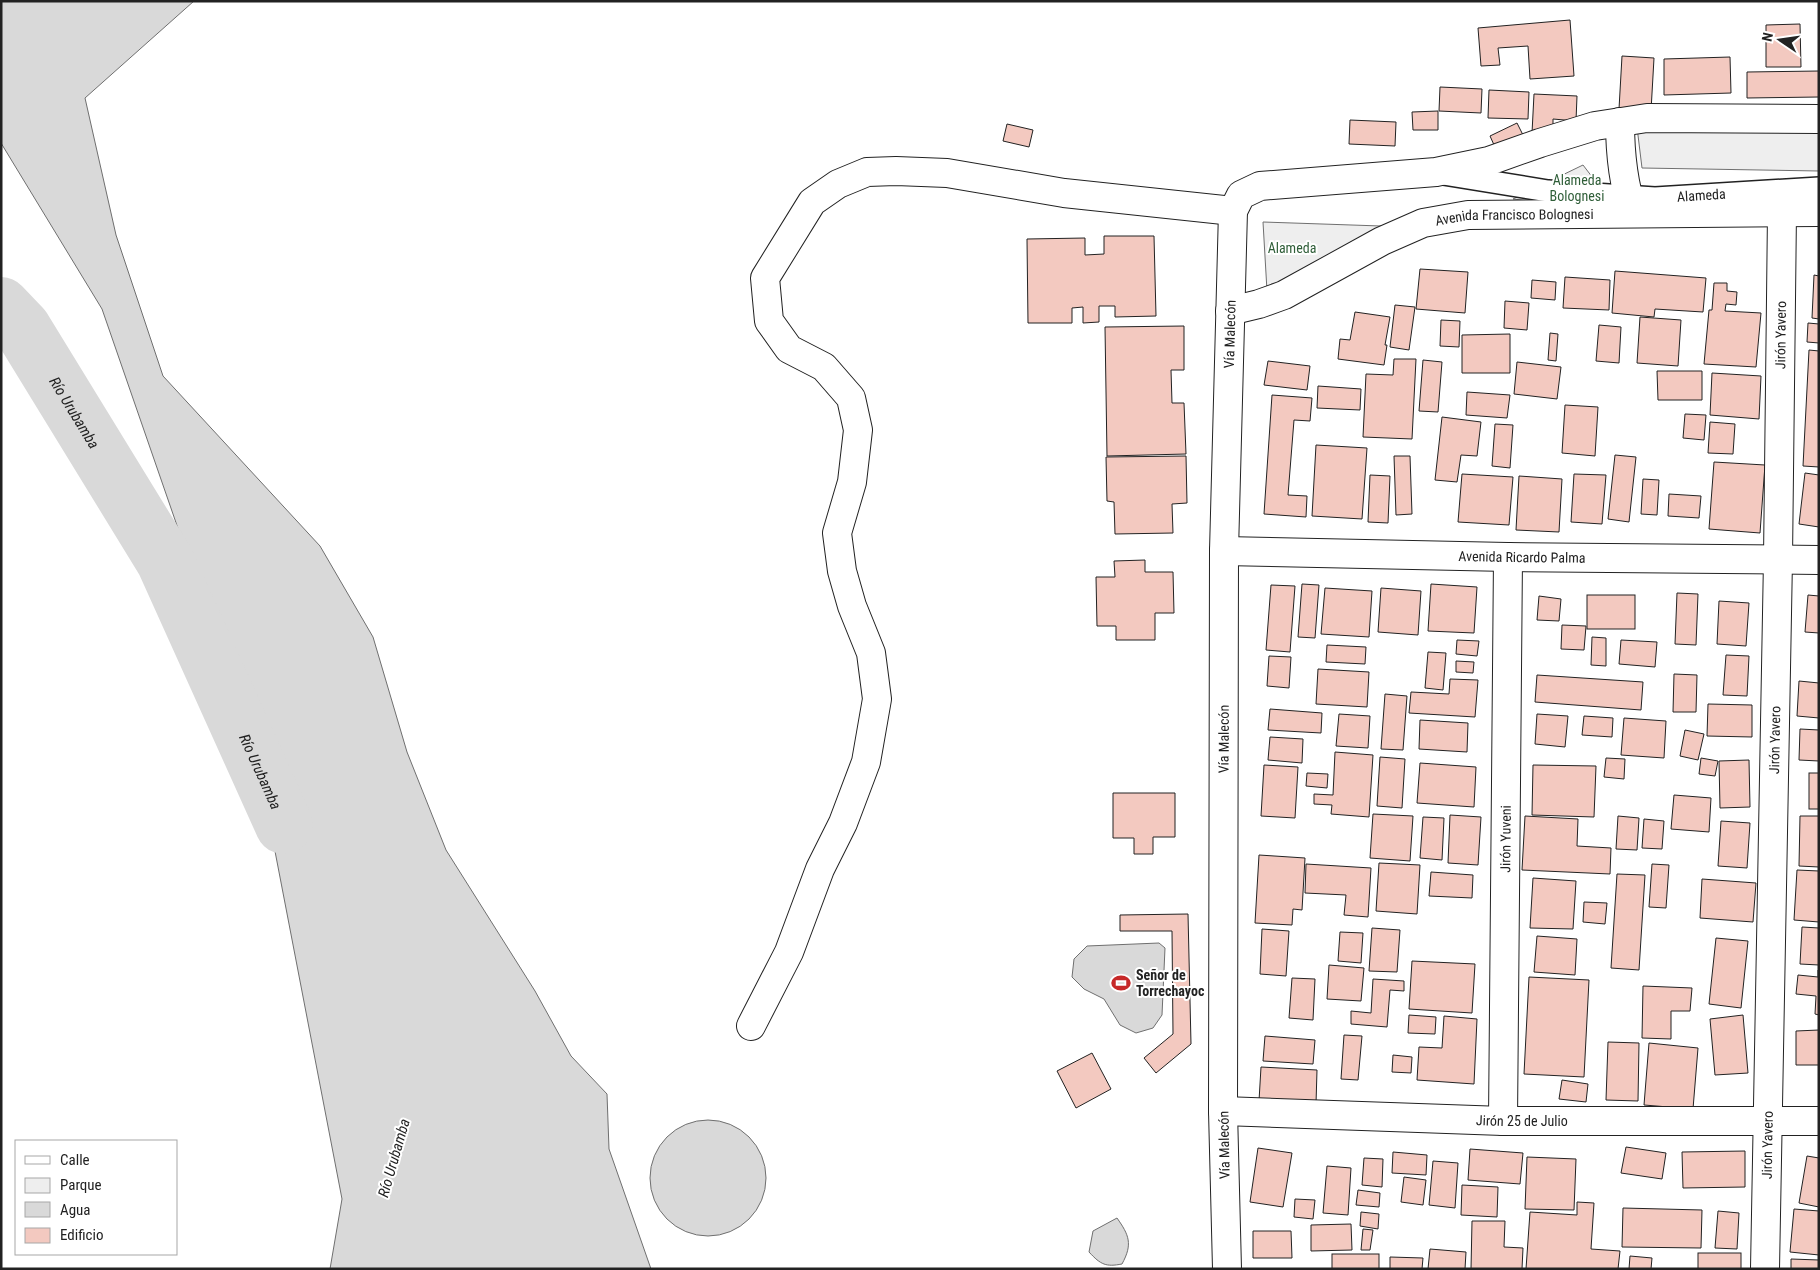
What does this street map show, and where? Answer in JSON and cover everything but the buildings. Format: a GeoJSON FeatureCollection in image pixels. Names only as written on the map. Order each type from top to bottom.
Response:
{"type":"FeatureCollection","features":[{"type":"Feature","properties":{"kind":"street"},"geometry":{"type":"LineString","coordinates":[[752,1026],[789,952],[820,869],[843,823],[866,762],[877,699],[871,653],[852,606],[842,571],[837,533],[852,482],[858,430],[851,398],[824,367],[789,349],[769,321],[765,278],[812,202],[838,184],[867,172],[896,170],[947,173],[1064,193],[1233,210],[1241,195],[1260,186],[1436,172],[1490,161],[1568,134],[1595,126],[1620,122],[1647,118],[1819,119]]}},
{"type":"Feature","properties":{"kind":"street"},"geometry":{"type":"LineString","coordinates":[[1620,122],[1623,175],[1633,214]]}},
{"type":"Feature","properties":{"kind":"street","name":"Alameda"},"geometry":{"type":"LineString","coordinates":[[1436,172],[1548,191],[1655,198],[1819,188]]}},
{"type":"Feature","properties":{"kind":"street","name":"Vía Malecón"},"geometry":{"type":"LineString","coordinates":[[1227,1269],[1223,1112],[1224,551],[1233,210]]}},
{"type":"Feature","properties":{"kind":"street","name":"Jirón Yavero"},"geometry":{"type":"LineString","coordinates":[[1765,1269],[1778,559],[1782,212]]}},
{"type":"Feature","properties":{"kind":"street","name":"Avenida Francisco Bolognesi"},"geometry":{"type":"LineString","coordinates":[[1230,311],[1259,304],[1284,295],[1382,241],[1423,223],[1468,215],[1819,212]]}},
{"type":"Feature","properties":{"kind":"street","name":"Avenida Ricardo Palma"},"geometry":{"type":"LineString","coordinates":[[1224,551],[1508,557],[1819,560]]}},
{"type":"Feature","properties":{"kind":"street","name":"Jirón Yuveni"},"geometry":{"type":"LineString","coordinates":[[1503,1120],[1508,557]]}},
{"type":"Feature","properties":{"kind":"street","name":"Jirón 25 de Julio"},"geometry":{"type":"LineString","coordinates":[[1223,1112],[1503,1120],[1819,1121]]}},
{"type":"Feature","properties":{"kind":"green space","name":"Alameda Bolognesi"},"geometry":{"type":"Polygon","coordinates":[[[1636,119],[1819,121],[1819,171],[1642,168],[1636,119]]]}},
{"type":"Feature","properties":{"kind":"green space","name":"Alameda Bolognesi"},"geometry":{"type":"Polygon","coordinates":[[[1583,165],[1596,182],[1591,208],[1513,199],[1583,165]]]}},
{"type":"Feature","properties":{"kind":"green space","name":"Alameda"},"geometry":{"type":"Polygon","coordinates":[[[1263,222],[1381,226],[1267,291],[1263,222]]]}},
{"type":"Feature","properties":{"kind":"water"},"geometry":{"type":"Polygon","coordinates":[[[1,1],[194,1],[85,98],[116,235],[163,376],[320,546],[373,637],[407,752],[446,850],[535,991],[571,1056],[607,1094],[609,1149],[651,1269],[330,1269],[342,1199],[263,789],[191,566],[102,309],[1,143],[1,1]]]}},
{"type":"Feature","properties":{"kind":"water","name":"Señor de Torrechayoc"},"geometry":{"type":"Polygon","coordinates":[[[1159,943],[1165,948],[1162,1015],[1153,1028],[1136,1033],[1120,1025],[1104,999],[1084,989],[1072,977],[1074,959],[1087,946],[1159,943]]]}},
{"type":"Feature","properties":{"kind":"water"},"geometry":{"type":"Polygon","coordinates":[[[708,1120],[730,1125],[749,1137],[761,1156],[766,1178],[761,1200],[749,1219],[730,1231],[708,1236],[686,1231],[667,1219],[655,1200],[650,1178],[655,1156],[667,1137],[686,1125],[708,1120]]]}},
{"type":"Feature","properties":{"kind":"water"},"geometry":{"type":"Polygon","coordinates":[[[1117,1218],[1127,1235],[1128,1251],[1122,1264],[1108,1265],[1097,1260],[1089,1252],[1093,1231],[1117,1218]]]}},
{"type":"Feature","properties":{"kind":"waterway","name":"Río Urubamba"},"geometry":{"type":"LineString","coordinates":[[1,306],[22,328],[165,561],[284,825]]}},
{"type":"Feature","properties":{"kind":"place","name":"Señor de Torrechayoc"},"geometry":{"type":"Point","coordinates":[1121,983]}}]}
